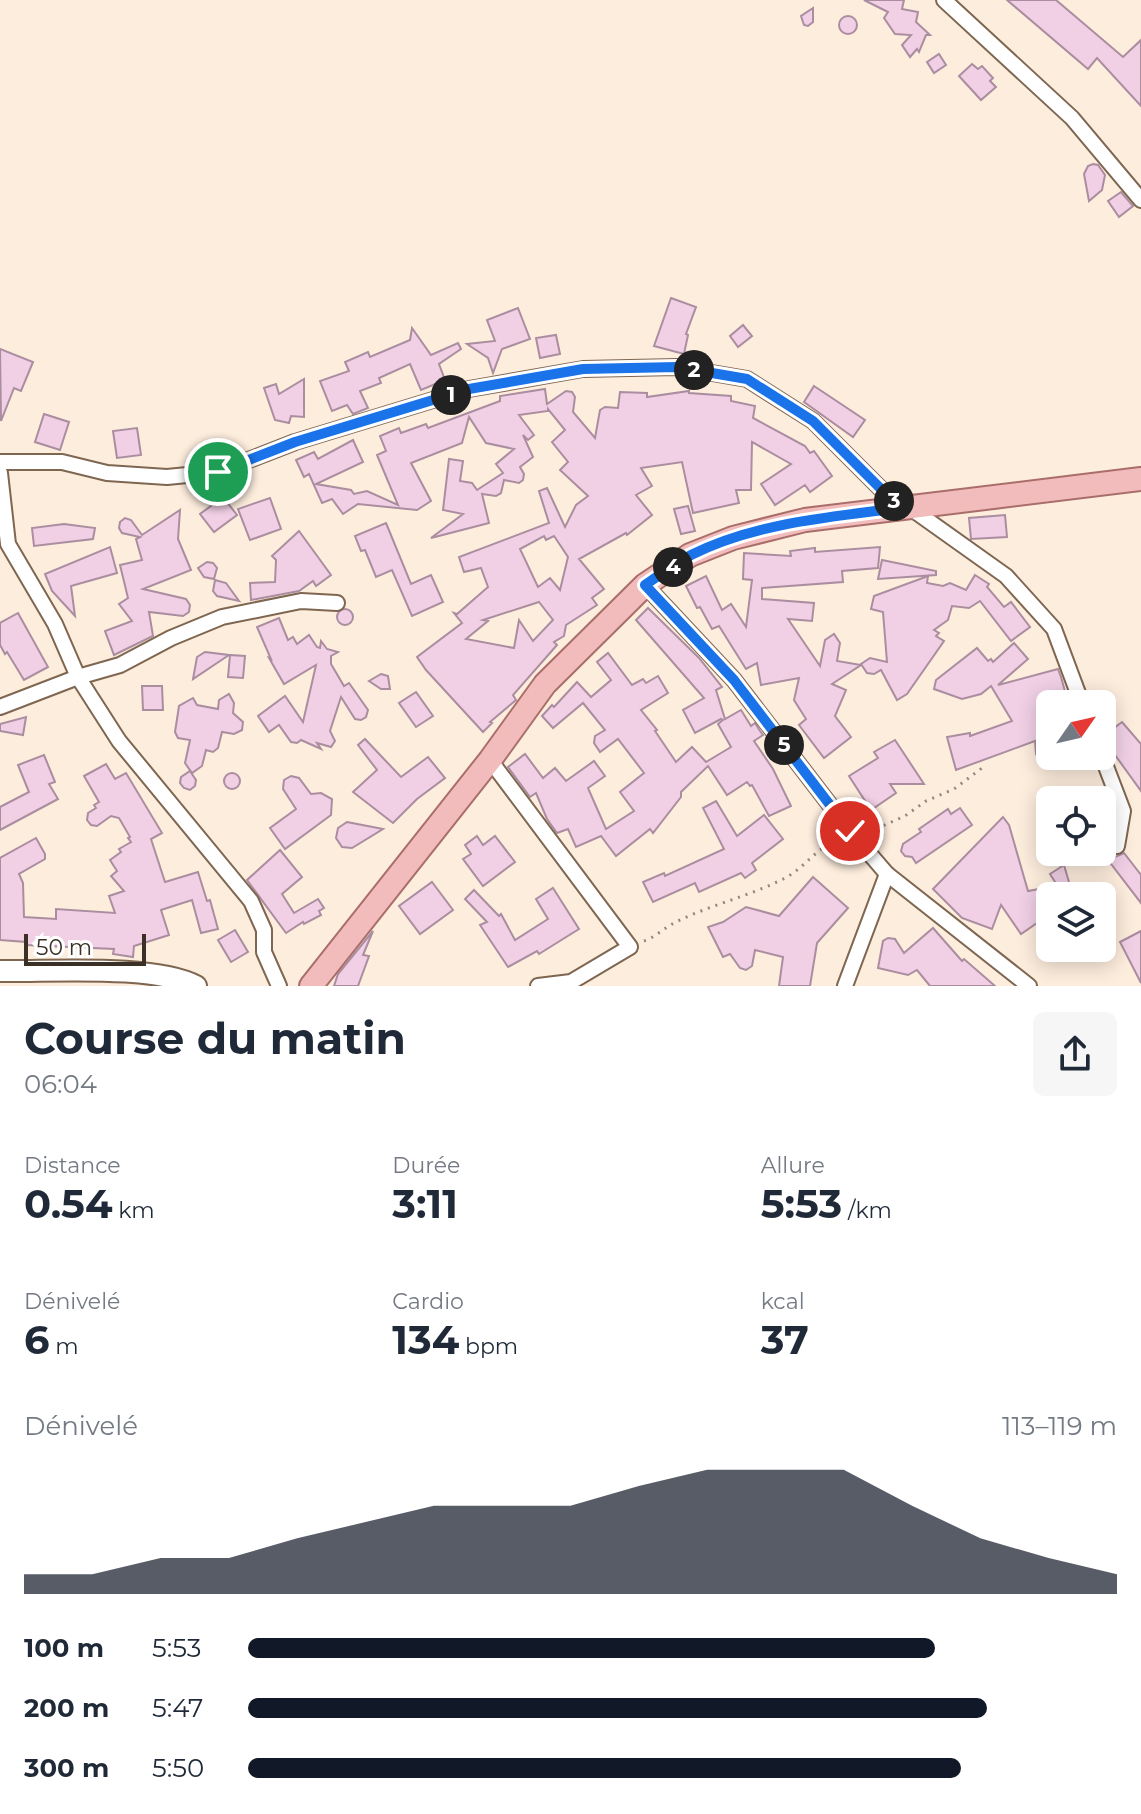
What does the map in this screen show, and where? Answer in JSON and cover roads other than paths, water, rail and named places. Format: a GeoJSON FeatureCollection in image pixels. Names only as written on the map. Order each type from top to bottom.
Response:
{"type":"FeatureCollection","features":[{"type":"Feature","properties":{"kind":"main road"},"geometry":{"type":"LineString","coordinates":[[311,986],[490,760],[545,684],[645,585],[690,555],[733,538],[805,520],[1141,479]]}},
{"type":"Feature","properties":{"kind":"street"},"geometry":{"type":"LineString","coordinates":[[944,0],[1072,118],[1141,200]]}},
{"type":"Feature","properties":{"kind":"street"},"geometry":{"type":"LineString","coordinates":[[0,462],[62,462],[107,473],[167,477],[218,472],[295,442],[469,389],[583,369],[677,367],[747,379],[813,421],[904,507],[1006,576],[1054,629],[1077,690]]}},
{"type":"Feature","properties":{"kind":"street"},"geometry":{"type":"LineString","coordinates":[[0,473],[8,544],[55,624],[78,677],[119,741],[251,901],[264,930],[264,952],[279,986]]}},
{"type":"Feature","properties":{"kind":"street"},"geometry":{"type":"LineString","coordinates":[[645,585],[734,680],[850,831],[887,874],[1029,986]]}},
{"type":"Feature","properties":{"kind":"street"},"geometry":{"type":"LineString","coordinates":[[0,707],[78,677],[120,665],[171,638],[222,617],[301,601],[337,603]]}},
{"type":"Feature","properties":{"kind":"street"},"geometry":{"type":"LineString","coordinates":[[490,760],[630,947],[571,982],[538,986]]}},
{"type":"Feature","properties":{"kind":"street"},"geometry":{"type":"LineString","coordinates":[[1107,770],[1123,811],[1117,846]]}},
{"type":"Feature","properties":{"kind":"street"},"geometry":{"type":"LineString","coordinates":[[845,986],[887,874]]}},
{"type":"Feature","properties":{"kind":"street"},"geometry":{"type":"LineString","coordinates":[[0,971],[139,972],[196,986]]}}]}
